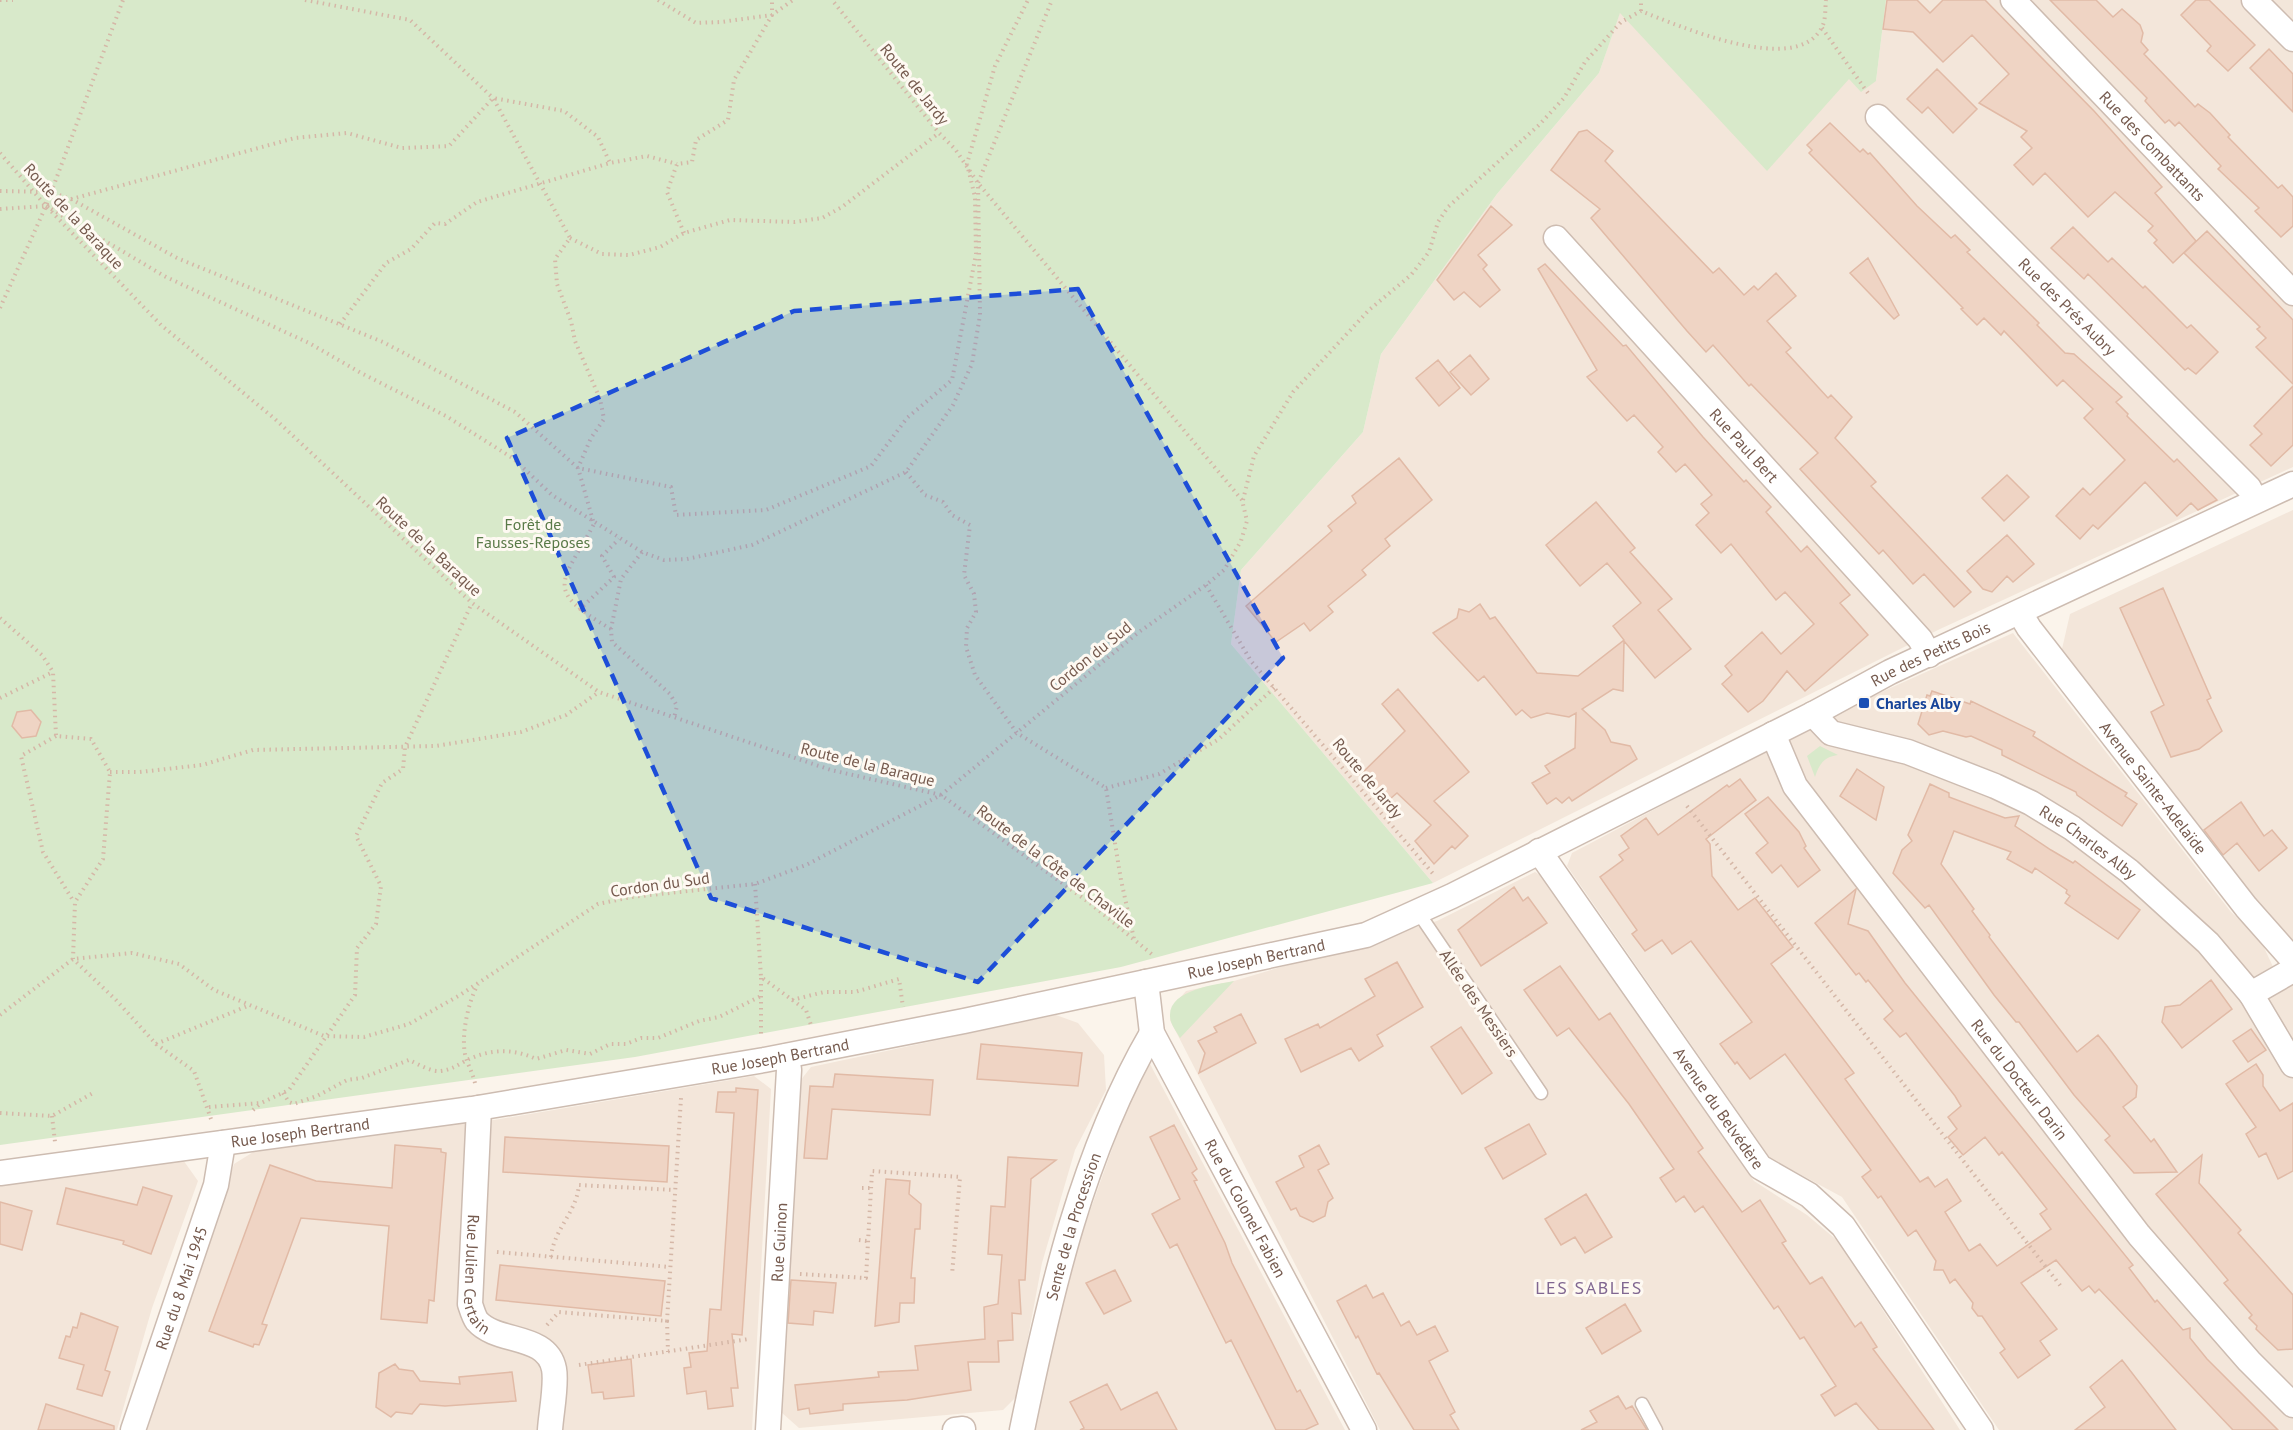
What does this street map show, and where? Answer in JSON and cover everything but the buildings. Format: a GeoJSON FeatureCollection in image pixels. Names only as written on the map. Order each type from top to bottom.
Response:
{"type":"FeatureCollection","features":[{"type":"Feature","properties":{"kind":"street","name":"Rue des Combattants"},"geometry":{"type":"LineString","coordinates":[[2013,0],[2293,293]]}},
{"type":"Feature","properties":{"kind":"street"},"geometry":{"type":"LineString","coordinates":[[2254,0],[2293,39]]}},
{"type":"Feature","properties":{"kind":"street","name":"Rue des Prés Aubry"},"geometry":{"type":"LineString","coordinates":[[1878,117],[2240,480],[2255,500]]}},
{"type":"Feature","properties":{"kind":"street","name":"Rue Paul Bert"},"geometry":{"type":"LineString","coordinates":[[1556,238],[1920,639],[1929,654]]}},
{"type":"Feature","properties":{"kind":"street","name":"Rue des Petits Bois"},"geometry":{"type":"LineString","coordinates":[[1539,851],[1929,654],[2293,484]]}},
{"type":"Feature","properties":{"kind":"street","name":"Avenue Sainte-Adelaïde"},"geometry":{"type":"LineString","coordinates":[[2020,613],[2028,628],[2246,907],[2293,960]]}},
{"type":"Feature","properties":{"kind":"street","name":"Rue Charles Alby"},"geometry":{"type":"LineString","coordinates":[[1813,714],[1831,733],[1908,752],[1995,786],[2031,803],[2072,828],[2129,871],[2176,912],[2251,994],[2293,1065]]}},
{"type":"Feature","properties":{"kind":"street","name":"Rue du Docteur Darin"},"geometry":{"type":"LineString","coordinates":[[1773,734],[1796,786],[2139,1235],[2249,1361],[2293,1405]]}},
{"type":"Feature","properties":{"kind":"street","name":"Rue Joseph Bertrand"},"geometry":{"type":"LineString","coordinates":[[0,1173],[479,1108],[683,1074],[787,1056],[1146,982],[1366,935],[1452,896],[1539,851]]}},
{"type":"Feature","properties":{"kind":"street","name":"Avenue du Belvédère"},"geometry":{"type":"LineString","coordinates":[[1539,851],[1760,1167],[1809,1195],[1843,1226],[1981,1430]]}},
{"type":"Feature","properties":{"kind":"street"},"geometry":{"type":"LineString","coordinates":[[2251,994],[2293,970]]}},
{"type":"Feature","properties":{"kind":"street","name":"Rue du Colonel Fabien"},"geometry":{"type":"LineString","coordinates":[[1146,982],[1152,1033],[1364,1430]]}},
{"type":"Feature","properties":{"kind":"street","name":"Sente de la Procession"},"geometry":{"type":"LineString","coordinates":[[1022,1430],[1055,1279],[1092,1165],[1126,1077],[1152,1033]]}},
{"type":"Feature","properties":{"kind":"street","name":"Rue Guinon"},"geometry":{"type":"LineString","coordinates":[[768,1430],[775,1272],[788,1094],[787,1056]]}},
{"type":"Feature","properties":{"kind":"street","name":"Rue Julien Certain"},"geometry":{"type":"LineString","coordinates":[[479,1108],[470,1304],[476,1321],[487,1329],[531,1344],[546,1353],[554,1369]]}},
{"type":"Feature","properties":{"kind":"street","name":"Rue du 8 Mai 1945"},"geometry":{"type":"LineString","coordinates":[[133,1430],[216,1185],[223,1143]]}},
{"type":"Feature","properties":{"kind":"street"},"geometry":{"type":"LineString","coordinates":[[550,1430],[554,1369]]}},
{"type":"Feature","properties":{"kind":"lane","name":"Allée des Messiers"},"geometry":{"type":"LineString","coordinates":[[1418,912],[1541,1093]]}},
{"type":"Feature","properties":{"kind":"lane"},"geometry":{"type":"LineString","coordinates":[[1642,1404],[1656,1430]]}},
{"type":"Feature","properties":{"kind":"path"},"geometry":{"type":"LineString","coordinates":[[0,0],[13,0]]}},
{"type":"Feature","properties":{"kind":"path"},"geometry":{"type":"LineString","coordinates":[[0,308],[46,206],[123,0]]}},
{"type":"Feature","properties":{"kind":"path"},"geometry":{"type":"LineString","coordinates":[[305,0],[410,20],[493,98],[542,183],[570,238],[602,254],[629,255],[660,247],[684,233],[730,220],[795,222],[822,218],[842,207],[939,133]]}},
{"type":"Feature","properties":{"kind":"path"},"geometry":{"type":"LineString","coordinates":[[658,0],[696,23],[772,15]]}},
{"type":"Feature","properties":{"kind":"path"},"geometry":{"type":"LineString","coordinates":[[772,0],[772,15]]}},
{"type":"Feature","properties":{"kind":"path"},"geometry":{"type":"LineString","coordinates":[[340,324],[386,263],[411,249],[435,223],[445,224],[477,202],[610,164],[648,156],[677,164],[692,162],[696,140],[728,120],[734,80],[772,15],[793,0]]}},
{"type":"Feature","properties":{"kind":"path","name":"Route de Jardy"},"geometry":{"type":"LineString","coordinates":[[832,0],[939,133],[967,164],[978,183],[1242,500]]}},
{"type":"Feature","properties":{"kind":"path"},"geometry":{"type":"LineString","coordinates":[[0,191],[50,192],[71,199],[177,258],[383,342],[515,412],[578,468],[671,487],[676,515],[766,510],[871,466],[907,418],[952,380],[976,254],[975,197],[967,164],[995,66],[1028,0]]}},
{"type":"Feature","properties":{"kind":"path"},"geometry":{"type":"LineString","coordinates":[[46,206],[166,277],[309,343],[361,374],[446,416],[514,459],[552,495],[594,524],[642,552],[663,560],[687,559],[752,545],[906,472],[953,405],[972,364],[980,315],[978,183],[1052,0]]}},
{"type":"Feature","properties":{"kind":"path"},"geometry":{"type":"LineString","coordinates":[[1641,0],[1641,11]]}},
{"type":"Feature","properties":{"kind":"path"},"geometry":{"type":"LineString","coordinates":[[1641,11],[1694,32],[1744,46],[1788,49],[1807,42],[1822,28],[1826,0]]}},
{"type":"Feature","properties":{"kind":"path"},"geometry":{"type":"LineString","coordinates":[[1242,500],[1254,456],[1293,392],[1369,310],[1410,275],[1429,252],[1438,222],[1448,207],[1539,125],[1564,98],[1585,62],[1621,22],[1641,11]]}},
{"type":"Feature","properties":{"kind":"path"},"geometry":{"type":"LineString","coordinates":[[1822,28],[1867,89],[1878,117]]}},
{"type":"Feature","properties":{"kind":"path"},"geometry":{"type":"LineString","coordinates":[[493,98],[564,111],[598,137],[610,164]]}},
{"type":"Feature","properties":{"kind":"path"},"geometry":{"type":"LineString","coordinates":[[0,209],[46,206],[295,138],[347,133],[402,148],[449,146],[493,98]]}},
{"type":"Feature","properties":{"kind":"path","name":"Route de la Baraque"},"geometry":{"type":"LineString","coordinates":[[0,153],[46,206],[160,325],[275,419],[472,603],[599,692],[831,770],[941,795]]}},
{"type":"Feature","properties":{"kind":"path"},"geometry":{"type":"LineString","coordinates":[[677,164],[667,192],[684,233]]}},
{"type":"Feature","properties":{"kind":"path"},"geometry":{"type":"LineString","coordinates":[[570,238],[555,259],[557,284],[571,321],[575,342],[600,399],[604,419],[591,438],[578,468],[594,524],[564,578],[567,597],[579,610],[611,629]]}},
{"type":"Feature","properties":{"kind":"path"},"geometry":{"type":"LineString","coordinates":[[906,472],[925,495],[943,502],[952,515],[970,525],[964,575],[974,594],[976,612],[967,628],[966,647],[975,675],[1017,733],[1106,788],[1159,774],[1220,739],[1275,687]]}},
{"type":"Feature","properties":{"kind":"path","name":"Cordon du Sud"},"geometry":{"type":"LineString","coordinates":[[73,959],[132,953],[179,964],[214,990],[324,1036],[364,1037],[409,1024],[479,984],[598,904],[631,897],[755,884],[806,864],[941,795],[1139,632],[1224,570],[1241,541],[1247,520],[1242,500]]}},
{"type":"Feature","properties":{"kind":"path"},"geometry":{"type":"LineString","coordinates":[[579,610],[614,577],[602,556],[619,539]]}},
{"type":"Feature","properties":{"kind":"path"},"geometry":{"type":"LineString","coordinates":[[642,552],[621,579],[611,629],[612,642],[670,693],[677,706],[674,718]]}},
{"type":"Feature","properties":{"kind":"path","name":"Route de Jardy"},"geometry":{"type":"LineString","coordinates":[[1206,585],[1251,661],[1452,896]]}},
{"type":"Feature","properties":{"kind":"path"},"geometry":{"type":"LineString","coordinates":[[253,1110],[261,1103],[289,1090],[313,1058],[324,1036],[355,995],[357,948],[376,924],[381,886],[356,836],[382,783],[403,769],[405,747],[472,603]]}},
{"type":"Feature","properties":{"kind":"path"},"geometry":{"type":"LineString","coordinates":[[0,618],[42,655],[53,672],[56,736]]}},
{"type":"Feature","properties":{"kind":"path"},"geometry":{"type":"LineString","coordinates":[[0,698],[53,672]]}},
{"type":"Feature","properties":{"kind":"path"},"geometry":{"type":"LineString","coordinates":[[110,772],[140,772],[202,765],[253,750],[436,746],[521,732],[566,715],[599,692]]}},
{"type":"Feature","properties":{"kind":"path"},"geometry":{"type":"LineString","coordinates":[[75,902],[43,852],[21,756],[56,736],[91,739],[110,772],[103,859],[75,902],[73,959],[116,1000],[156,1044],[194,1071],[209,1107],[210,1116]]}},
{"type":"Feature","properties":{"kind":"path"},"geometry":{"type":"LineString","coordinates":[[1670,784],[2062,1289]]}},
{"type":"Feature","properties":{"kind":"path"},"geometry":{"type":"LineString","coordinates":[[1106,788],[1121,880],[1134,939]]}},
{"type":"Feature","properties":{"kind":"path","name":"Route de la Côte de Chaville"},"geometry":{"type":"LineString","coordinates":[[941,795],[1091,904],[1156,957]]}},
{"type":"Feature","properties":{"kind":"path"},"geometry":{"type":"LineString","coordinates":[[755,884],[761,977],[761,1034]]}},
{"type":"Feature","properties":{"kind":"path"},"geometry":{"type":"LineString","coordinates":[[0,1015],[73,959]]}},
{"type":"Feature","properties":{"kind":"path"},"geometry":{"type":"LineString","coordinates":[[761,977],[806,1010],[811,1025]]}},
{"type":"Feature","properties":{"kind":"path"},"geometry":{"type":"LineString","coordinates":[[792,1000],[824,992],[855,992],[899,979],[903,1007]]}},
{"type":"Feature","properties":{"kind":"path"},"geometry":{"type":"LineString","coordinates":[[474,1080],[466,1060],[465,1035],[469,1008],[479,984]]}},
{"type":"Feature","properties":{"kind":"path"},"geometry":{"type":"LineString","coordinates":[[283,1093],[289,1102],[294,1104],[317,1096],[347,1080],[362,1078],[409,1060],[438,1072],[455,1068],[466,1060],[495,1050],[522,1052],[536,1059],[566,1050],[590,1054],[610,1044],[626,1044],[641,1038],[658,1038],[699,1021],[719,1017],[761,996]]}},
{"type":"Feature","properties":{"kind":"path"},"geometry":{"type":"LineString","coordinates":[[156,1044],[251,1005]]}},
{"type":"Feature","properties":{"kind":"path"},"geometry":{"type":"LineString","coordinates":[[668,1352],[667,1321],[683,1074]]}},
{"type":"Feature","properties":{"kind":"path"},"geometry":{"type":"LineString","coordinates":[[0,1113],[52,1116],[93,1093]]}},
{"type":"Feature","properties":{"kind":"path"},"geometry":{"type":"LineString","coordinates":[[209,1107],[261,1103]]}},
{"type":"Feature","properties":{"kind":"path"},"geometry":{"type":"LineString","coordinates":[[52,1116],[55,1138]]}},
{"type":"Feature","properties":{"kind":"path"},"geometry":{"type":"LineString","coordinates":[[775,1272],[866,1278],[872,1171],[960,1177],[952,1275]]}},
{"type":"Feature","properties":{"kind":"path"},"geometry":{"type":"LineString","coordinates":[[551,1257],[553,1240],[577,1200],[579,1185],[675,1190]]}},
{"type":"Feature","properties":{"kind":"path"},"geometry":{"type":"LineString","coordinates":[[862,1188],[872,1188]]}},
{"type":"Feature","properties":{"kind":"path"},"geometry":{"type":"LineString","coordinates":[[859,1240],[867,1241]]}},
{"type":"Feature","properties":{"kind":"path"},"geometry":{"type":"LineString","coordinates":[[473,1250],[670,1267]]}},
{"type":"Feature","properties":{"kind":"path"},"geometry":{"type":"LineString","coordinates":[[531,1344],[559,1312],[667,1321]]}},
{"type":"Feature","properties":{"kind":"path"},"geometry":{"type":"LineString","coordinates":[[554,1369],[772,1336]]}},
{"type":"Feature","properties":{"kind":"highlighted area"},"geometry":{"type":"Polygon","coordinates":[[[1078,289],[1283,658],[978,982],[711,898],[507,438],[794,311],[1078,289]]]}},
{"type":"Feature","properties":{"kind":"shaded area"},"geometry":{"type":"Polygon","coordinates":[[[1886,0],[2293,0],[2293,467],[1940,629],[1433,883],[1231,644],[1241,570],[1363,432],[1381,354],[1497,194],[1599,73],[1620,12],[1849,79],[1876,81],[1886,0]]]}},
{"type":"Feature","properties":{"kind":"shaded area"},"geometry":{"type":"Polygon","coordinates":[[[2293,510],[2293,940],[2285,936],[2062,649],[2070,614],[2293,510]]]}},
{"type":"Feature","properties":{"kind":"shaded area"},"geometry":{"type":"Polygon","coordinates":[[[2013,633],[2231,912],[2260,939],[2283,988],[2293,983],[2293,1430],[1999,1430],[1842,1197],[1770,1158],[1567,866],[1572,853],[1857,703],[2013,633]]]}},
{"type":"Feature","properties":{"kind":"shaded area"},"geometry":{"type":"Polygon","coordinates":[[[1535,872],[1540,875],[1754,1181],[1807,1215],[1839,1242],[1960,1430],[1380,1430],[1170,1020],[1173,1006],[1186,991],[1234,981],[1437,921],[1535,872]]]}},
{"type":"Feature","properties":{"kind":"shaded area"},"geometry":{"type":"Polygon","coordinates":[[[1056,1015],[1078,1023],[1104,1055],[1106,1090],[1075,1150],[1042,1263],[1017,1396],[1003,1410],[799,1428],[781,1412],[800,1081],[811,1067],[1056,1015]]]}},
{"type":"Feature","properties":{"kind":"shaded area"},"geometry":{"type":"Polygon","coordinates":[[[1150,1064],[1345,1430],[1030,1430],[1054,1313],[1124,1115],[1150,1064]]]}},
{"type":"Feature","properties":{"kind":"shaded area"},"geometry":{"type":"Polygon","coordinates":[[[754,1076],[771,1089],[752,1430],[146,1430],[234,1164],[263,1146],[465,1118],[494,1120],[754,1076]]]}},
{"type":"Feature","properties":{"kind":"shaded area"},"geometry":{"type":"Polygon","coordinates":[[[181,1157],[198,1181],[152,1308],[117,1430],[0,1430],[0,1182],[181,1157]]]}},
{"type":"Feature","properties":{"kind":"green space","name":"Forêt de Fausses-Reposes"},"geometry":{"type":"Polygon","coordinates":[[[0,0],[1886,0],[1876,81],[1861,92],[1849,79],[1767,171],[1620,13],[1599,73],[1497,194],[1381,354],[1363,432],[1241,570],[1231,644],[1433,883],[1121,967],[635,1057],[0,1145],[0,0]]]}},
{"type":"Feature","properties":{"kind":"green space"},"geometry":{"type":"Polygon","coordinates":[[[1820,746],[1838,755],[1829,757],[1823,762],[1815,777],[1807,756],[1820,746]]]}},
{"type":"Feature","properties":{"kind":"green space"},"geometry":{"type":"Polygon","coordinates":[[[1234,981],[1180,1038],[1171,1022],[1170,1011],[1174,1003],[1192,991],[1234,981]]]}},
{"type":"Feature","properties":{"kind":"place","name":"Charles Alby"},"geometry":{"type":"Point","coordinates":[1864,703]}},
{"type":"Feature","properties":{"kind":"district","name":"LES SABLES"},"geometry":{"type":"Point","coordinates":[1589,1287]}}]}
